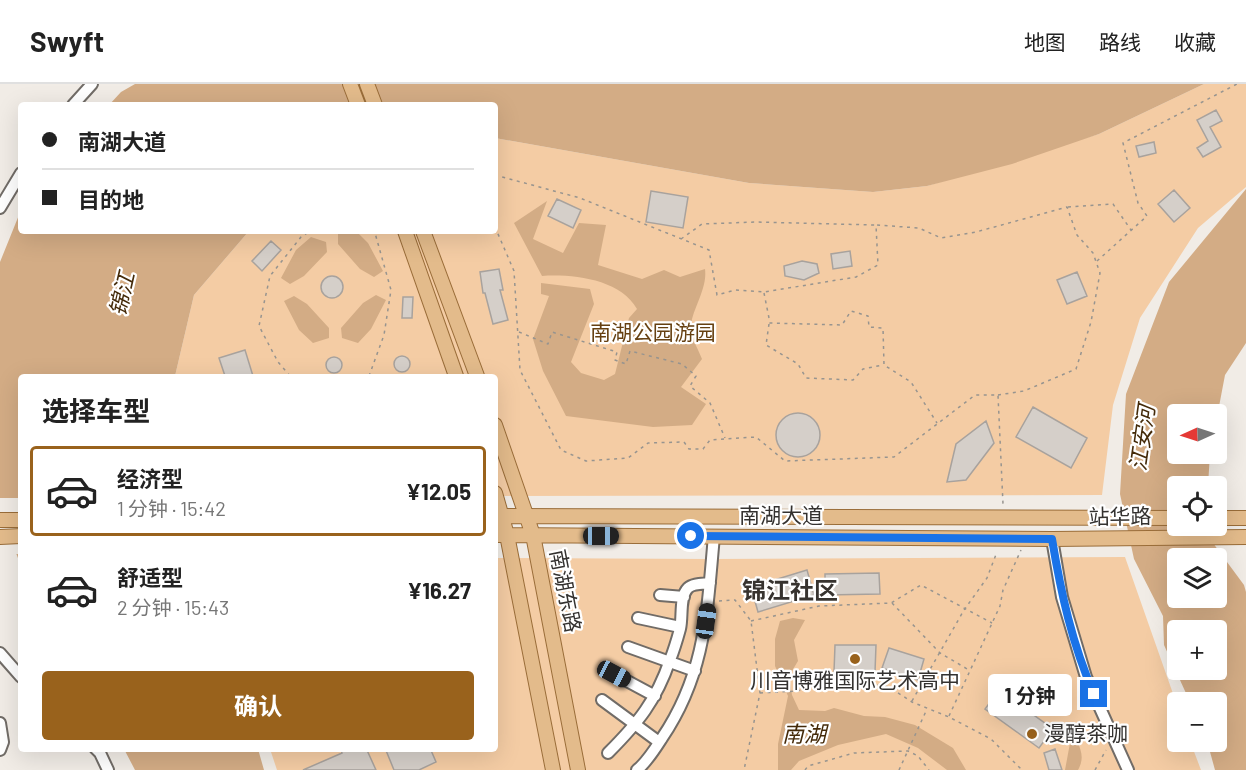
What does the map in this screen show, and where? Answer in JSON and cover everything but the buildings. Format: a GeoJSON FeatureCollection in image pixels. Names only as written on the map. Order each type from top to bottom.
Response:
{"type":"FeatureCollection","features":[{"type":"Feature","properties":{"kind":"main road"},"geometry":{"type":"LineString","coordinates":[[350,84],[357,102]]}},
{"type":"Feature","properties":{"kind":"main road"},"geometry":{"type":"LineString","coordinates":[[368,84],[374,102]]}},
{"type":"Feature","properties":{"kind":"main road"},"geometry":{"type":"LineString","coordinates":[[406,234],[455,374]]}},
{"type":"Feature","properties":{"kind":"main road"},"geometry":{"type":"LineString","coordinates":[[424,234],[476,374]]}},
{"type":"Feature","properties":{"kind":"main road","name":"南湖东路"},"geometry":{"type":"LineString","coordinates":[[498,433],[533,535],[578,770]]}},
{"type":"Feature","properties":{"kind":"main road"},"geometry":{"type":"LineString","coordinates":[[499,516],[501,535],[553,770]]}},
{"type":"Feature","properties":{"kind":"main road","name":"南湖大道"},"geometry":{"type":"LineString","coordinates":[[499,516],[1067,518]]}},
{"type":"Feature","properties":{"kind":"main road","name":"站华路"},"geometry":{"type":"LineString","coordinates":[[1067,518],[1167,518]]}},
{"type":"Feature","properties":{"kind":"main road"},"geometry":{"type":"LineString","coordinates":[[1227,518],[1246,518]]}},
{"type":"Feature","properties":{"kind":"main road"},"geometry":{"type":"LineString","coordinates":[[0,520],[18,520]]}},
{"type":"Feature","properties":{"kind":"main road","name":"南湖大道"},"geometry":{"type":"LineString","coordinates":[[501,535],[1067,538]]}},
{"type":"Feature","properties":{"kind":"main road"},"geometry":{"type":"LineString","coordinates":[[0,537],[18,536]]}},
{"type":"Feature","properties":{"kind":"main road","name":"站华路"},"geometry":{"type":"LineString","coordinates":[[1067,538],[1246,537]]}},
{"type":"Feature","properties":{"kind":"street"},"geometry":{"type":"LineString","coordinates":[[76,102],[92,84]]}},
{"type":"Feature","properties":{"kind":"street"},"geometry":{"type":"LineString","coordinates":[[0,208],[4,192],[18,176]]}},
{"type":"Feature","properties":{"kind":"street"},"geometry":{"type":"LineString","coordinates":[[637,770],[660,742],[688,693],[702,647],[709,602],[714,536]]}},
{"type":"Feature","properties":{"kind":"street"},"geometry":{"type":"LineString","coordinates":[[1052,539],[1062,597],[1083,665],[1128,770]]}},
{"type":"Feature","properties":{"kind":"street"},"geometry":{"type":"LineString","coordinates":[[608,753],[636,725],[655,696],[670,662],[688,588],[710,583]]}},
{"type":"Feature","properties":{"kind":"street"},"geometry":{"type":"LineString","coordinates":[[660,595],[684,597]]}},
{"type":"Feature","properties":{"kind":"street"},"geometry":{"type":"LineString","coordinates":[[638,618],[680,627]]}},
{"type":"Feature","properties":{"kind":"street"},"geometry":{"type":"LineString","coordinates":[[628,647],[695,671]]}},
{"type":"Feature","properties":{"kind":"street"},"geometry":{"type":"LineString","coordinates":[[0,653],[18,674]]}},
{"type":"Feature","properties":{"kind":"street"},"geometry":{"type":"LineString","coordinates":[[614,674],[655,696]]}},
{"type":"Feature","properties":{"kind":"street"},"geometry":{"type":"LineString","coordinates":[[602,700],[660,742]]}},
{"type":"Feature","properties":{"kind":"street"},"geometry":{"type":"LineString","coordinates":[[0,723],[3,742],[0,750]]}},
{"type":"Feature","properties":{"kind":"street"},"geometry":{"type":"LineString","coordinates":[[98,752],[108,770]]}},
{"type":"Feature","properties":{"kind":"path"},"geometry":{"type":"LineString","coordinates":[[1096,262],[1147,216],[1138,203],[1123,142],[1237,84]]}},
{"type":"Feature","properties":{"kind":"path"},"geometry":{"type":"LineString","coordinates":[[498,176],[580,198],[709,250],[717,295],[735,290],[764,292],[856,277],[878,265],[876,225]]}},
{"type":"Feature","properties":{"kind":"path"},"geometry":{"type":"LineString","coordinates":[[680,239],[702,224],[756,222],[919,228],[941,238],[976,232],[1067,207],[1113,204],[1131,230]]}},
{"type":"Feature","properties":{"kind":"path"},"geometry":{"type":"LineString","coordinates":[[498,234],[514,271],[520,370],[561,450],[586,461],[628,458],[648,442],[684,442],[689,449],[703,449],[710,440],[756,437],[785,461],[894,457],[975,395],[1024,392],[1076,369],[1091,322],[1100,273],[1093,253],[1077,235],[1067,207]]}},
{"type":"Feature","properties":{"kind":"path"},"geometry":{"type":"LineString","coordinates":[[288,374],[278,362],[259,326],[270,276],[306,234]]}},
{"type":"Feature","properties":{"kind":"path"},"geometry":{"type":"LineString","coordinates":[[370,374],[384,335],[391,290],[377,234]]}},
{"type":"Feature","properties":{"kind":"path"},"geometry":{"type":"LineString","coordinates":[[764,292],[770,323],[766,345],[798,364],[806,378],[853,380],[863,369],[884,365],[910,382],[938,423]]}},
{"type":"Feature","properties":{"kind":"path"},"geometry":{"type":"LineString","coordinates":[[770,323],[842,325],[851,311],[868,316],[869,327],[884,328],[884,365]]}},
{"type":"Feature","properties":{"kind":"path"},"geometry":{"type":"LineString","coordinates":[[518,332],[548,344],[552,332],[617,352],[615,360],[626,364],[630,351],[682,364],[696,376],[690,386],[710,403],[725,439]]}},
{"type":"Feature","properties":{"kind":"path"},"geometry":{"type":"LineString","coordinates":[[999,395],[1004,517]]}},
{"type":"Feature","properties":{"kind":"path"},"geometry":{"type":"LineString","coordinates":[[912,702],[964,610],[987,578],[1001,538]]}},
{"type":"Feature","properties":{"kind":"path"},"geometry":{"type":"LineString","coordinates":[[949,717],[1000,606],[1003,590],[1026,538]]}},
{"type":"Feature","properties":{"kind":"path"},"geometry":{"type":"LineString","coordinates":[[751,621],[819,606],[891,603],[921,585],[992,623]]}},
{"type":"Feature","properties":{"kind":"path"},"geometry":{"type":"LineString","coordinates":[[709,602],[735,600],[751,621],[760,693],[744,770]]}},
{"type":"Feature","properties":{"kind":"path"},"geometry":{"type":"LineString","coordinates":[[891,603],[939,653],[969,670]]}},
{"type":"Feature","properties":{"kind":"path"},"geometry":{"type":"LineString","coordinates":[[760,693],[797,692],[844,678],[889,687],[912,702],[949,717],[991,739],[1022,770]]}},
{"type":"Feature","properties":{"kind":"path"},"geometry":{"type":"LineString","coordinates":[[899,770],[928,709]]}},
{"type":"Feature","properties":{"kind":"path"},"geometry":{"type":"LineString","coordinates":[[1095,770],[1106,750],[1116,744]]}},
{"type":"Feature","properties":{"kind":"path"},"geometry":{"type":"LineString","coordinates":[[805,770],[807,766],[854,753],[908,752],[918,756],[929,770]]}},
{"type":"Feature","properties":{"kind":"green space","name":"南湖公园游园"},"geometry":{"type":"Polygon","coordinates":[[[1204,84],[1246,84],[1246,187],[1198,228],[1140,318],[1113,405],[1102,495],[498,496],[498,374],[175,374],[194,295],[246,234],[498,234],[498,139],[749,183],[873,192],[927,186],[1099,134],[1204,84]]]}},
{"type":"Feature","properties":{"kind":"green space"},"geometry":{"type":"Polygon","coordinates":[[[1125,557],[1172,692],[1167,692],[1167,752],[1194,752],[1201,770],[277,770],[271,752],[498,752],[498,558],[1125,557]]]}},
{"type":"Feature","properties":{"kind":"water"},"geometry":{"type":"Polygon","coordinates":[[[135,84],[1204,84],[1099,134],[1012,164],[927,186],[873,192],[749,183],[498,139],[498,102],[112,102],[121,92],[135,84]]]}},
{"type":"Feature","properties":{"kind":"water","name":"江安河"},"geometry":{"type":"Polygon","coordinates":[[[1246,189],[1246,343],[1225,375],[1219,404],[1167,404],[1167,464],[1209,464],[1209,476],[1167,476],[1167,536],[1213,536],[1213,543],[1217,548],[1167,548],[1167,608],[1227,608],[1227,562],[1244,585],[1246,592],[1246,770],[1215,770],[1210,752],[1227,752],[1227,692],[1185,692],[1180,680],[1227,680],[1227,620],[1167,620],[1167,652],[1164,645],[1163,616],[1134,559],[1120,494],[1126,394],[1169,282],[1246,189]]]}},
{"type":"Feature","properties":{"kind":"water"},"geometry":{"type":"Polygon","coordinates":[[[547,201],[533,239],[563,253],[579,223],[606,225],[598,265],[642,279],[664,270],[680,277],[705,269],[704,286],[691,326],[692,336],[702,359],[681,387],[706,404],[692,425],[653,427],[566,416],[543,371],[533,339],[549,296],[541,294],[541,283],[590,289],[594,304],[571,362],[581,373],[604,380],[615,374],[629,318],[637,309],[619,291],[595,280],[568,276],[542,276],[514,223],[547,201]]]}},
{"type":"Feature","properties":{"kind":"water","name":"锦江"},"geometry":{"type":"Polygon","coordinates":[[[18,217],[18,234],[246,234],[194,295],[175,374],[18,374],[18,558],[0,511],[0,262],[18,217]]]}},
{"type":"Feature","properties":{"kind":"water"},"geometry":{"type":"Polygon","coordinates":[[[338,234],[359,234],[368,243],[383,271],[374,277],[360,269],[338,244],[338,234]]]}},
{"type":"Feature","properties":{"kind":"water"},"geometry":{"type":"Polygon","coordinates":[[[311,237],[326,242],[327,252],[304,276],[290,284],[281,278],[296,250],[311,237]]]}},
{"type":"Feature","properties":{"kind":"water"},"geometry":{"type":"Polygon","coordinates":[[[376,295],[386,300],[371,329],[358,343],[342,338],[341,328],[363,303],[376,295]]]}},
{"type":"Feature","properties":{"kind":"water"},"geometry":{"type":"Polygon","coordinates":[[[294,296],[307,304],[329,328],[329,338],[313,343],[299,330],[284,301],[294,296]]]}},
{"type":"Feature","properties":{"kind":"water","name":"南湖"},"geometry":{"type":"Polygon","coordinates":[[[793,618],[805,620],[794,640],[798,661],[789,676],[792,695],[799,710],[825,711],[834,708],[915,725],[953,748],[966,770],[947,770],[918,748],[886,734],[838,745],[799,761],[791,770],[778,770],[778,744],[788,696],[775,666],[775,639],[780,621],[793,618]]]}},
{"type":"Feature","properties":{"kind":"water"},"geometry":{"type":"Polygon","coordinates":[[[1077,741],[1082,756],[1080,766],[1078,770],[1065,770],[1070,743],[1077,741]]]}},
{"type":"Feature","properties":{"kind":"water"},"geometry":{"type":"Polygon","coordinates":[[[126,752],[259,752],[264,770],[135,770],[126,752]]]}},
{"type":"Feature","properties":{"kind":"pier"},"geometry":{"type":"Polygon","coordinates":[[[0,498],[18,498],[18,554],[13,554],[0,520],[0,498]]]}},
{"type":"Feature","properties":{"kind":"place","name":"川音博雅国际艺术高中"},"geometry":{"type":"Point","coordinates":[855,659]}},
{"type":"Feature","properties":{"kind":"place","name":"漫醇茶咖"},"geometry":{"type":"Point","coordinates":[1032,734]}},
{"type":"Feature","properties":{"kind":"district","name":"锦江社区"},"geometry":{"type":"Point","coordinates":[790,591]}},
{"type":"Feature","properties":{"kind":"route"},"geometry":{"type":"LineString","coordinates":[[691,536],[1052,539],[1062,597],[1086,677],[1094,694]]}}]}
